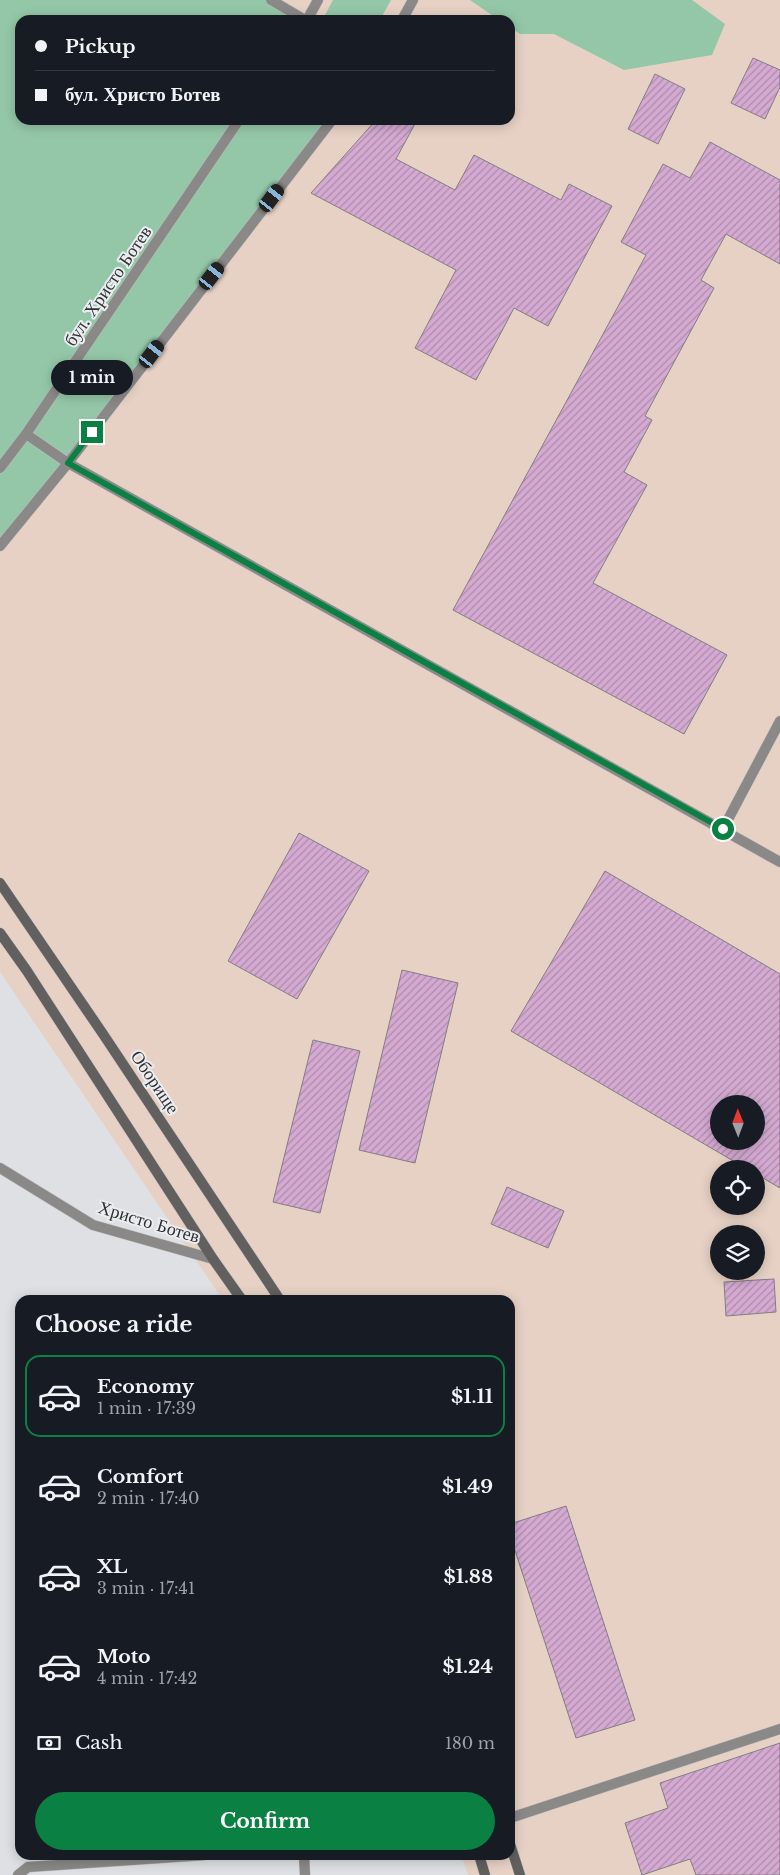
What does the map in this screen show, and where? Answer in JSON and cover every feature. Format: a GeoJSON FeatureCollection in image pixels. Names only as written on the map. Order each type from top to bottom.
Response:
{"type":"FeatureCollection","features":[{"type":"Feature","properties":{"kind":"main road","name":"Оборище"},"geometry":{"type":"LineString","coordinates":[[0,883],[277,1295]]}},
{"type":"Feature","properties":{"kind":"main road"},"geometry":{"type":"LineString","coordinates":[[0,933],[33,980],[213,1259],[238,1295]]}},
{"type":"Feature","properties":{"kind":"main road"},"geometry":{"type":"LineString","coordinates":[[480,1860],[485,1875]]}},
{"type":"Feature","properties":{"kind":"main road"},"geometry":{"type":"LineString","coordinates":[[515,1860],[520,1875]]}},
{"type":"Feature","properties":{"kind":"street"},"geometry":{"type":"LineString","coordinates":[[271,0],[297,15]]}},
{"type":"Feature","properties":{"kind":"street"},"geometry":{"type":"LineString","coordinates":[[309,15],[318,0]]}},
{"type":"Feature","properties":{"kind":"street"},"geometry":{"type":"LineString","coordinates":[[405,15],[414,0]]}},
{"type":"Feature","properties":{"kind":"street","name":"бул. Христо Ботев"},"geometry":{"type":"LineString","coordinates":[[0,468],[26,434],[236,125]]}},
{"type":"Feature","properties":{"kind":"street"},"geometry":{"type":"LineString","coordinates":[[0,546],[68,463],[328,125]]}},
{"type":"Feature","properties":{"kind":"street"},"geometry":{"type":"LineString","coordinates":[[26,434],[68,463],[780,862]]}},
{"type":"Feature","properties":{"kind":"street"},"geometry":{"type":"LineString","coordinates":[[723,829],[780,721]]}},
{"type":"Feature","properties":{"kind":"street","name":"Христо Ботев"},"geometry":{"type":"LineString","coordinates":[[0,1168],[93,1225],[213,1259]]}},
{"type":"Feature","properties":{"kind":"street"},"geometry":{"type":"LineString","coordinates":[[515,1816],[780,1729]]}},
{"type":"Feature","properties":{"kind":"street"},"geometry":{"type":"LineString","coordinates":[[18,1875],[28,1867],[131,1860]]}},
{"type":"Feature","properties":{"kind":"street"},"geometry":{"type":"LineString","coordinates":[[304,1860],[305,1875]]}},
{"type":"Feature","properties":{"kind":"shaded area"},"geometry":{"type":"Polygon","coordinates":[[[0,0],[780,0],[780,1875],[468,1875],[463,1860],[515,1860],[515,1295],[220,1295],[0,972],[0,0]]]}},
{"type":"Feature","properties":{"kind":"green space"},"geometry":{"type":"Polygon","coordinates":[[[0,0],[271,0],[296,15],[15,15],[15,125],[328,125],[0,546],[0,0]]]}},
{"type":"Feature","properties":{"kind":"green space"},"geometry":{"type":"Polygon","coordinates":[[[333,0],[391,0],[383,15],[325,15],[333,0]]]}},
{"type":"Feature","properties":{"kind":"green space"},"geometry":{"type":"Polygon","coordinates":[[[470,0],[692,0],[725,24],[712,55],[624,70],[554,34],[520,34],[515,30],[515,15],[492,15],[470,0]]]}},
{"type":"Feature","properties":{"kind":"building"},"geometry":{"type":"Polygon","coordinates":[[[753,58],[780,70],[780,87],[765,119],[731,103],[753,58]]]}},
{"type":"Feature","properties":{"kind":"building"},"geometry":{"type":"Polygon","coordinates":[[[655,74],[685,89],[658,144],[628,129],[655,74]]]}},
{"type":"Feature","properties":{"kind":"building"},"geometry":{"type":"Polygon","coordinates":[[[372,125],[414,125],[396,159],[455,190],[474,155],[561,200],[569,184],[612,206],[548,326],[514,308],[476,380],[415,348],[456,270],[311,193],[372,125]]]}},
{"type":"Feature","properties":{"kind":"building"},"geometry":{"type":"Polygon","coordinates":[[[710,142],[780,180],[780,264],[726,234],[701,280],[714,288],[645,416],[652,420],[624,472],[647,485],[593,583],[727,655],[684,734],[453,610],[646,255],[621,242],[663,164],[690,178],[710,142]]]}},
{"type":"Feature","properties":{"kind":"building"},"geometry":{"type":"Polygon","coordinates":[[[299,833],[369,871],[297,999],[228,961],[299,833]]]}},
{"type":"Feature","properties":{"kind":"building"},"geometry":{"type":"Polygon","coordinates":[[[605,871],[780,974],[780,1188],[765,1179],[765,1160],[732,1160],[715,1150],[765,1150],[765,1095],[710,1095],[710,1147],[511,1031],[605,871]]]}},
{"type":"Feature","properties":{"kind":"building"},"geometry":{"type":"Polygon","coordinates":[[[402,970],[458,983],[415,1163],[359,1150],[402,970]]]}},
{"type":"Feature","properties":{"kind":"building"},"geometry":{"type":"Polygon","coordinates":[[[313,1040],[360,1051],[320,1213],[273,1202],[313,1040]]]}},
{"type":"Feature","properties":{"kind":"building"},"geometry":{"type":"Polygon","coordinates":[[[507,1187],[564,1211],[548,1248],[491,1224],[507,1187]]]}},
{"type":"Feature","properties":{"kind":"building"},"geometry":{"type":"Polygon","coordinates":[[[774,1279],[776,1312],[726,1316],[724,1282],[774,1279]]]}},
{"type":"Feature","properties":{"kind":"building"},"geometry":{"type":"Polygon","coordinates":[[[566,1506],[635,1720],[576,1738],[515,1550],[515,1522],[566,1506]]]}},
{"type":"Feature","properties":{"kind":"building"},"geometry":{"type":"Polygon","coordinates":[[[780,1743],[780,1875],[696,1875],[690,1859],[642,1875],[625,1823],[668,1808],[660,1783],[780,1743]]]}},
{"type":"Feature","properties":{"kind":"route"},"geometry":{"type":"LineString","coordinates":[[92,432],[68,463],[723,829]]}}]}
